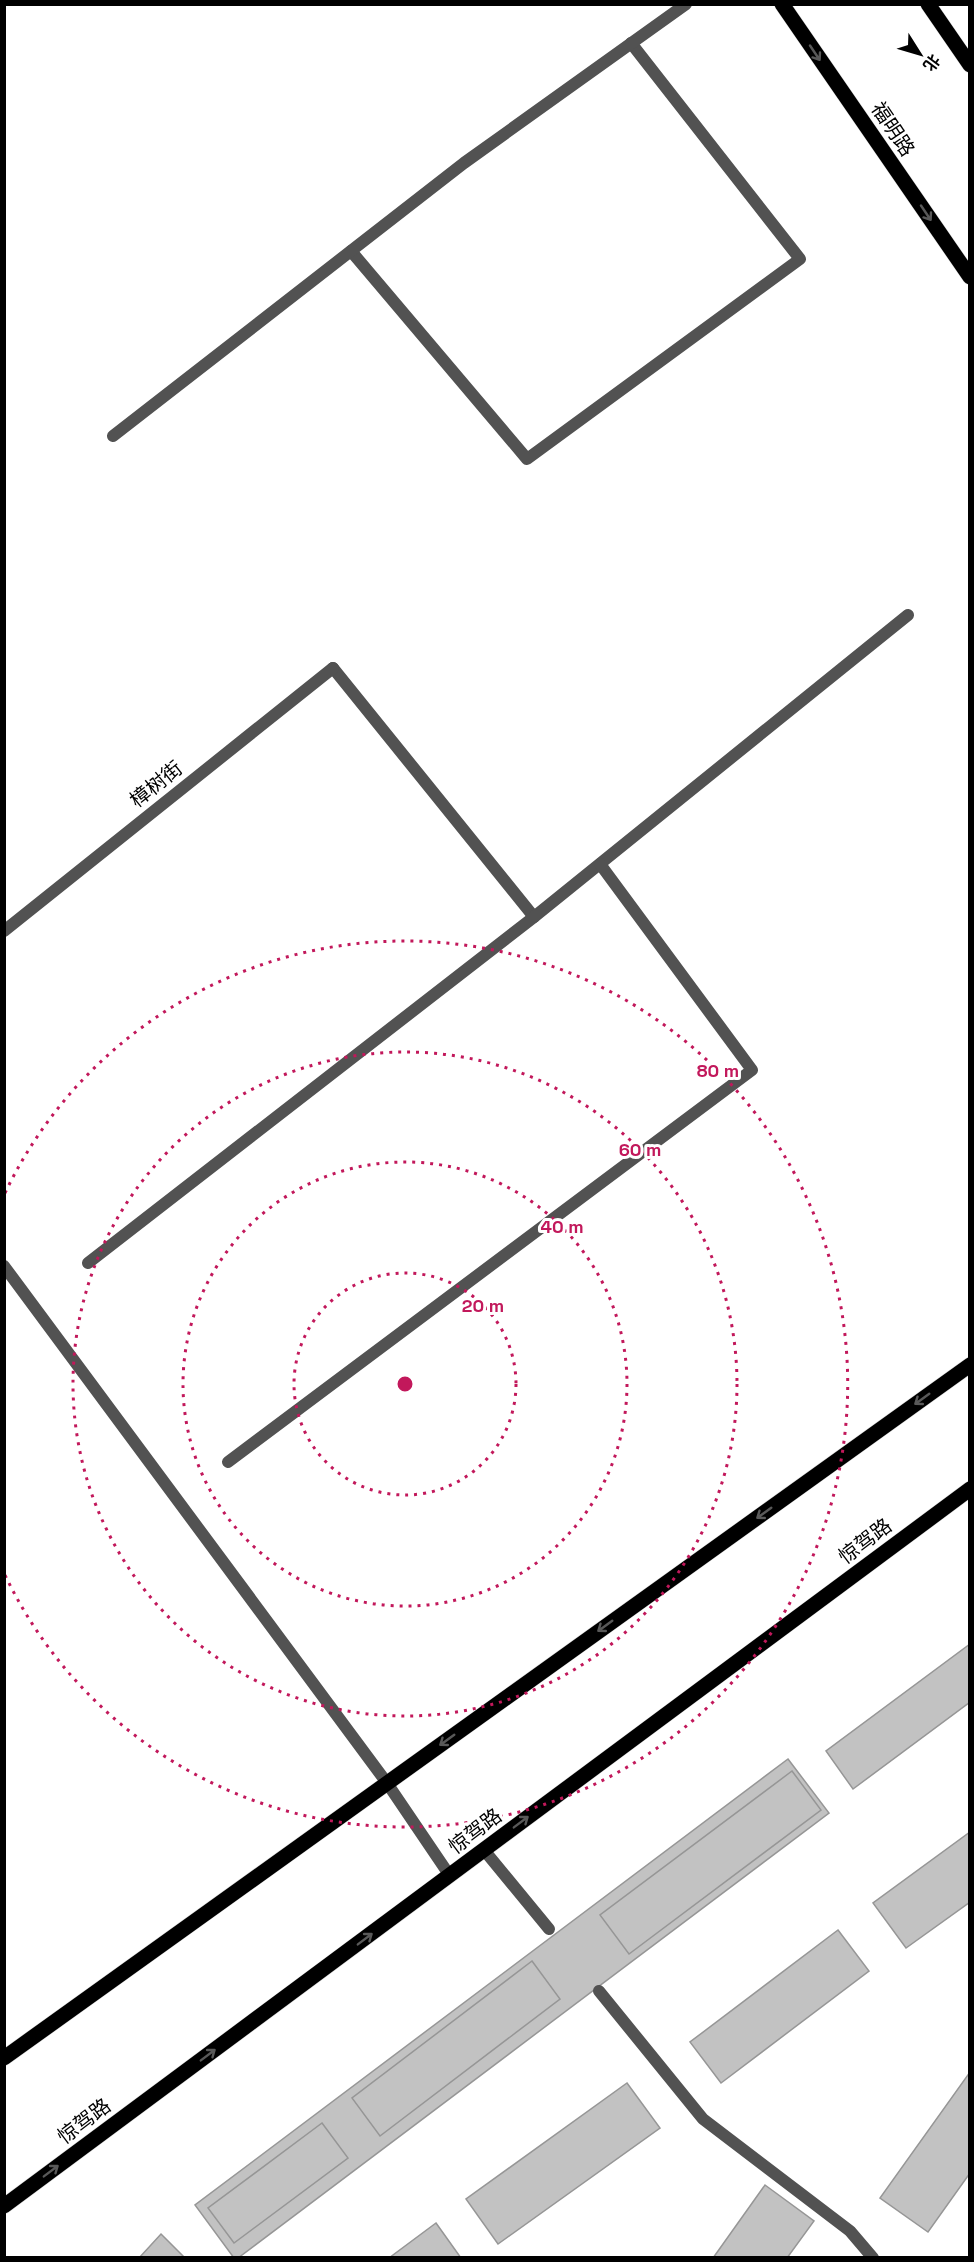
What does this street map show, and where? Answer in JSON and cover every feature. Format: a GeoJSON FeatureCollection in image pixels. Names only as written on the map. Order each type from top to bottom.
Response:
{"type":"FeatureCollection","features":[{"type":"Feature","properties":{"kind":"main road","name":"福明路"},"geometry":{"type":"LineString","coordinates":[[782,4],[969,277]]}},
{"type":"Feature","properties":{"kind":"main road"},"geometry":{"type":"LineString","coordinates":[[928,4],[969,65]]}},
{"type":"Feature","properties":{"kind":"main road"},"geometry":{"type":"LineString","coordinates":[[4,2058],[969,1365]]}},
{"type":"Feature","properties":{"kind":"main road","name":"惊驾路"},"geometry":{"type":"LineString","coordinates":[[4,2206],[969,1489]]}},
{"type":"Feature","properties":{"kind":"street"},"geometry":{"type":"LineString","coordinates":[[113,436],[464,163],[686,4]]}},
{"type":"Feature","properties":{"kind":"street"},"geometry":{"type":"LineString","coordinates":[[351,251],[527,459],[800,259],[631,43]]}},
{"type":"Feature","properties":{"kind":"street"},"geometry":{"type":"LineString","coordinates":[[88,1263],[534,917],[908,615]]}},
{"type":"Feature","properties":{"kind":"street","name":"樟树街"},"geometry":{"type":"LineString","coordinates":[[4,931],[333,668],[534,917]]}},
{"type":"Feature","properties":{"kind":"street"},"geometry":{"type":"LineString","coordinates":[[228,1462],[752,1070],[600,864]]}},
{"type":"Feature","properties":{"kind":"street"},"geometry":{"type":"LineString","coordinates":[[4,1266],[387,1783],[450,1876]]}},
{"type":"Feature","properties":{"kind":"street"},"geometry":{"type":"LineString","coordinates":[[484,1850],[549,1929]]}},
{"type":"Feature","properties":{"kind":"street"},"geometry":{"type":"LineString","coordinates":[[599,1991],[703,2119],[850,2231],[873,2258]]}},
{"type":"Feature","properties":{"kind":"building"},"geometry":{"type":"Polygon","coordinates":[[[970,1644],[970,1702],[853,1789],[826,1751],[970,1644]]]}},
{"type":"Feature","properties":{"kind":"building"},"geometry":{"type":"Polygon","coordinates":[[[788,1759],[829,1813],[238,2258],[234,2258],[195,2205],[788,1759]]]}},
{"type":"Feature","properties":{"kind":"building"},"geometry":{"type":"Polygon","coordinates":[[[792,1771],[821,1810],[629,1954],[600,1915],[792,1771]]]}},
{"type":"Feature","properties":{"kind":"building"},"geometry":{"type":"Polygon","coordinates":[[[970,1832],[970,1902],[906,1948],[873,1903],[970,1832]]]}},
{"type":"Feature","properties":{"kind":"building"},"geometry":{"type":"Polygon","coordinates":[[[838,1930],[869,1971],[721,2083],[690,2042],[838,1930]]]}},
{"type":"Feature","properties":{"kind":"building"},"geometry":{"type":"Polygon","coordinates":[[[532,1961],[560,1999],[380,2136],[352,2098],[532,1961]]]}},
{"type":"Feature","properties":{"kind":"building"},"geometry":{"type":"Polygon","coordinates":[[[970,2072],[970,2173],[928,2232],[880,2198],[970,2072]]]}},
{"type":"Feature","properties":{"kind":"building"},"geometry":{"type":"Polygon","coordinates":[[[627,2083],[660,2128],[498,2244],[466,2199],[627,2083]]]}},
{"type":"Feature","properties":{"kind":"building"},"geometry":{"type":"Polygon","coordinates":[[[322,2123],[348,2158],[234,2243],[208,2208],[322,2123]]]}},
{"type":"Feature","properties":{"kind":"building"},"geometry":{"type":"Polygon","coordinates":[[[765,2185],[814,2221],[787,2258],[713,2258],[765,2185]]]}},
{"type":"Feature","properties":{"kind":"building"},"geometry":{"type":"Polygon","coordinates":[[[436,2223],[461,2258],[389,2258],[436,2223]]]}},
{"type":"Feature","properties":{"kind":"building"},"geometry":{"type":"Polygon","coordinates":[[[161,2234],[185,2258],[139,2258],[161,2234]]]}}]}
